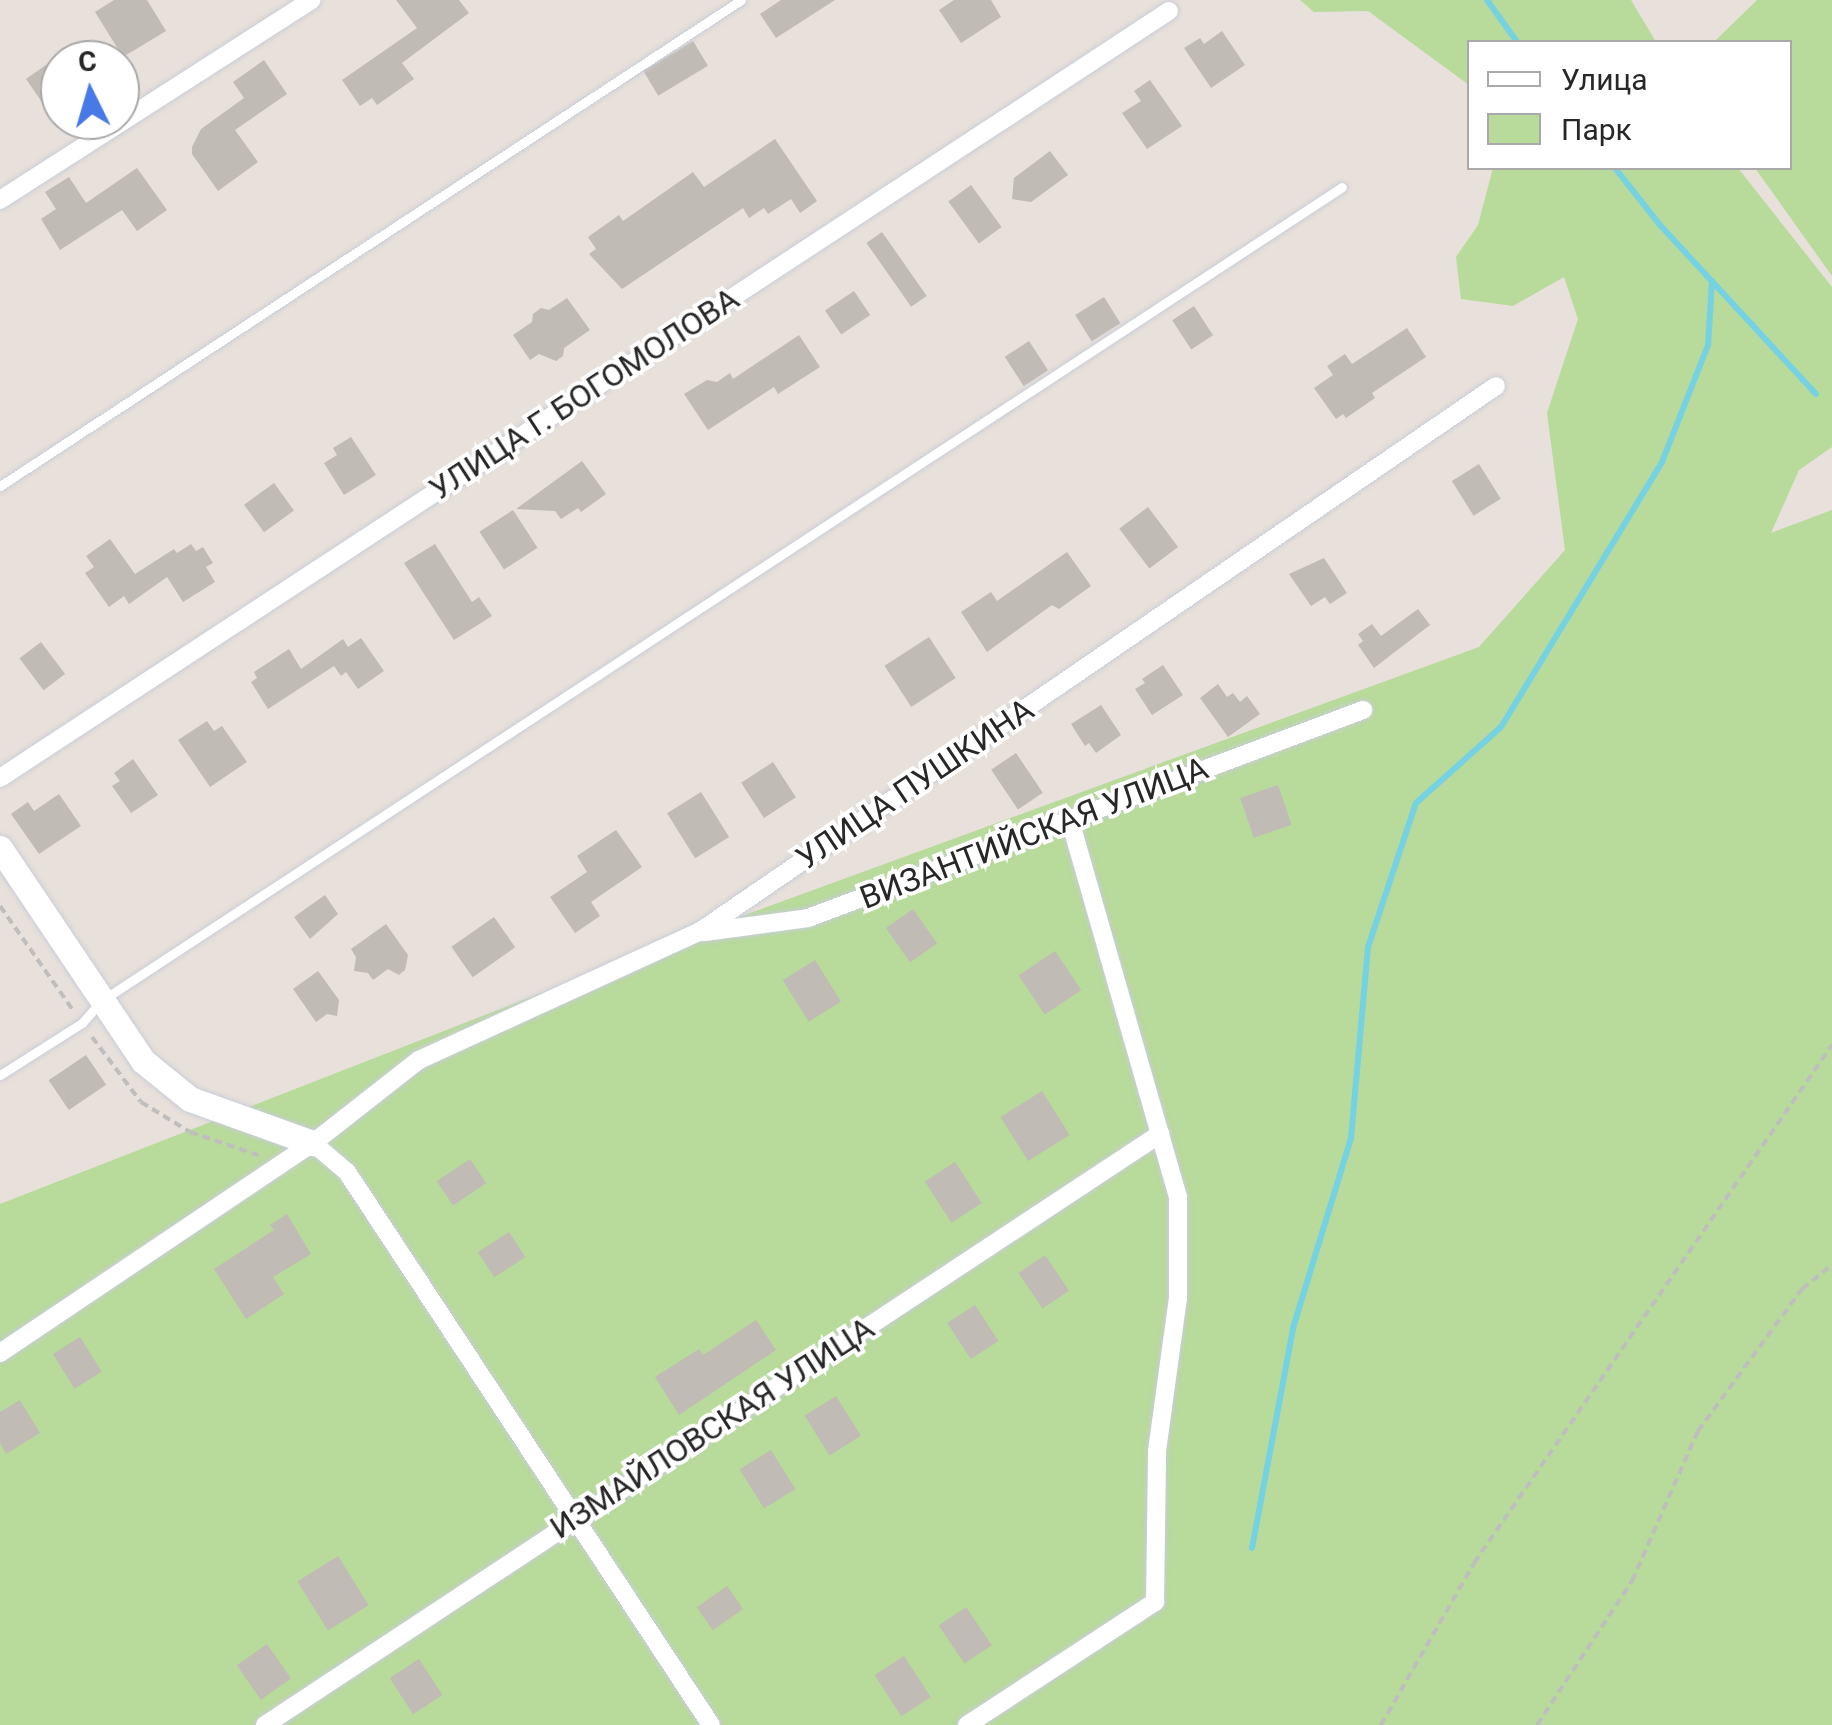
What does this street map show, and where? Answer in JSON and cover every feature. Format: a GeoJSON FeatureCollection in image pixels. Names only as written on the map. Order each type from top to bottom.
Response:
{"type":"FeatureCollection","features":[{"type":"Feature","properties":{"kind":"street"},"geometry":{"type":"LineString","coordinates":[[0,200],[312,0]]}},
{"type":"Feature","properties":{"kind":"street","name":"УЛИЦА Г. БОГОМОЛОВА"},"geometry":{"type":"LineString","coordinates":[[0,778],[1169,11]]}},
{"type":"Feature","properties":{"kind":"street","name":"УЛИЦА ПУШКИНА"},"geometry":{"type":"LineString","coordinates":[[0,1353],[313,1143],[419,1060],[700,932],[1496,386]]}},
{"type":"Feature","properties":{"kind":"street","name":"ВИЗАНТИЙСКАЯ УЛИЦА"},"geometry":{"type":"LineString","coordinates":[[700,932],[808,918],[1363,710]]}},
{"type":"Feature","properties":{"kind":"street"},"geometry":{"type":"LineString","coordinates":[[967,1725],[1155,1602],[1157,1451],[1178,1298],[1178,1197],[1070,820]]}},
{"type":"Feature","properties":{"kind":"street"},"geometry":{"type":"LineString","coordinates":[[0,848],[143,1062],[190,1099],[313,1143],[347,1172],[711,1725]]}},
{"type":"Feature","properties":{"kind":"street","name":"ИЗМАЙЛОВСКАЯ УЛИЦА"},"geometry":{"type":"LineString","coordinates":[[265,1725],[1160,1134]]}},
{"type":"Feature","properties":{"kind":"lane"},"geometry":{"type":"LineString","coordinates":[[0,486],[741,0]]}},
{"type":"Feature","properties":{"kind":"lane"},"geometry":{"type":"LineString","coordinates":[[0,1075],[82,1023],[101,1001],[1342,187]]}},
{"type":"Feature","properties":{"kind":"path"},"geometry":{"type":"LineString","coordinates":[[1381,1725],[1474,1562],[1832,1044]]}},
{"type":"Feature","properties":{"kind":"path"},"geometry":{"type":"LineString","coordinates":[[1537,1725],[1632,1581],[1698,1432],[1802,1288],[1832,1265]]}},
{"type":"Feature","properties":{"kind":"green space"},"geometry":{"type":"Polygon","coordinates":[[[1300,0],[1631,0],[1655,40],[1467,40],[1467,84],[1368,11],[1314,12],[1300,0]]]}},
{"type":"Feature","properties":{"kind":"green space"},"geometry":{"type":"Polygon","coordinates":[[[1757,0],[1832,0],[1832,276],[1756,170],[1792,170],[1792,40],[1716,40],[1757,0]]]}},
{"type":"Feature","properties":{"kind":"green space"},"geometry":{"type":"Polygon","coordinates":[[[1492,170],[1740,170],[1832,287],[1832,447],[1799,470],[1771,533],[1832,510],[1832,1725],[0,1725],[0,1204],[698,932],[1479,647],[1565,550],[1547,413],[1578,319],[1564,277],[1513,306],[1461,299],[1456,257],[1478,225],[1492,170]]]}},
{"type":"Feature","properties":{"kind":"building"},"geometry":{"type":"Polygon","coordinates":[[[114,0],[147,0],[166,31],[140,47],[140,40],[112,40],[95,12],[114,0]]]}},
{"type":"Feature","properties":{"kind":"building"},"geometry":{"type":"Polygon","coordinates":[[[396,0],[459,0],[469,13],[402,63],[414,79],[377,105],[372,98],[360,106],[342,80],[417,28],[396,0]]]}},
{"type":"Feature","properties":{"kind":"building"},"geometry":{"type":"Polygon","coordinates":[[[781,0],[835,0],[776,38],[760,14],[781,0]]]}},
{"type":"Feature","properties":{"kind":"building"},"geometry":{"type":"Polygon","coordinates":[[[954,0],[991,0],[1001,17],[961,43],[939,10],[954,0]]]}},
{"type":"Feature","properties":{"kind":"building"},"geometry":{"type":"Polygon","coordinates":[[[1222,31],[1245,65],[1211,88],[1184,48],[1200,38],[1204,44],[1222,31]]]}},
{"type":"Feature","properties":{"kind":"building"},"geometry":{"type":"Polygon","coordinates":[[[693,41],[708,66],[658,96],[643,71],[693,41]]]}},
{"type":"Feature","properties":{"kind":"building"},"geometry":{"type":"Polygon","coordinates":[[[264,60],[287,94],[235,130],[258,162],[218,191],[192,154],[192,147],[201,129],[244,98],[233,82],[264,60]]]}},
{"type":"Feature","properties":{"kind":"building"},"geometry":{"type":"Polygon","coordinates":[[[40,69],[40,99],[26,79],[40,69]]]}},
{"type":"Feature","properties":{"kind":"building"},"geometry":{"type":"Polygon","coordinates":[[[1150,80],[1182,126],[1147,149],[1122,113],[1141,101],[1134,91],[1150,80]]]}},
{"type":"Feature","properties":{"kind":"building"},"geometry":{"type":"Polygon","coordinates":[[[775,139],[817,201],[800,213],[791,199],[768,214],[764,208],[749,218],[743,208],[622,289],[589,254],[596,249],[588,237],[619,215],[623,221],[693,172],[704,187],[775,139]]]}},
{"type":"Feature","properties":{"kind":"building"},"geometry":{"type":"Polygon","coordinates":[[[1050,151],[1068,175],[1031,202],[1012,199],[1014,178],[1050,151]]]}},
{"type":"Feature","properties":{"kind":"building"},"geometry":{"type":"Polygon","coordinates":[[[137,168],[167,210],[137,231],[122,210],[60,250],[41,219],[56,209],[45,192],[69,177],[86,203],[137,168]]]}},
{"type":"Feature","properties":{"kind":"building"},"geometry":{"type":"Polygon","coordinates":[[[971,185],[1002,227],[979,244],[948,201],[971,185]]]}},
{"type":"Feature","properties":{"kind":"building"},"geometry":{"type":"Polygon","coordinates":[[[882,232],[927,296],[911,307],[866,243],[882,232]]]}},
{"type":"Feature","properties":{"kind":"building"},"geometry":{"type":"Polygon","coordinates":[[[854,291],[870,315],[841,335],[825,311],[854,291]]]}},
{"type":"Feature","properties":{"kind":"building"},"geometry":{"type":"Polygon","coordinates":[[[1104,297],[1120,323],[1092,341],[1075,315],[1104,297]]]}},
{"type":"Feature","properties":{"kind":"building"},"geometry":{"type":"Polygon","coordinates":[[[567,298],[590,330],[564,348],[563,356],[556,361],[539,354],[530,360],[513,335],[532,322],[533,314],[541,308],[549,310],[567,298]]]}},
{"type":"Feature","properties":{"kind":"building"},"geometry":{"type":"Polygon","coordinates":[[[1194,306],[1213,335],[1191,350],[1172,320],[1194,306]]]}},
{"type":"Feature","properties":{"kind":"building"},"geometry":{"type":"Polygon","coordinates":[[[1407,328],[1426,357],[1372,393],[1375,398],[1346,418],[1343,414],[1336,419],[1314,388],[1333,375],[1327,366],[1345,354],[1352,364],[1407,328]]]}},
{"type":"Feature","properties":{"kind":"building"},"geometry":{"type":"Polygon","coordinates":[[[799,335],[820,367],[778,394],[774,387],[708,430],[684,394],[707,380],[717,382],[730,373],[733,379],[799,335]]]}},
{"type":"Feature","properties":{"kind":"building"},"geometry":{"type":"Polygon","coordinates":[[[1029,341],[1048,370],[1024,386],[1005,357],[1029,341]]]}},
{"type":"Feature","properties":{"kind":"building"},"geometry":{"type":"Polygon","coordinates":[[[351,437],[376,475],[344,495],[324,463],[337,455],[333,448],[351,437]]]}},
{"type":"Feature","properties":{"kind":"building"},"geometry":{"type":"Polygon","coordinates":[[[582,461],[606,494],[581,512],[578,508],[561,519],[555,511],[516,509],[582,461]]]}},
{"type":"Feature","properties":{"kind":"building"},"geometry":{"type":"Polygon","coordinates":[[[1479,464],[1501,499],[1474,516],[1452,481],[1479,464]]]}},
{"type":"Feature","properties":{"kind":"building"},"geometry":{"type":"Polygon","coordinates":[[[274,483],[294,511],[264,532],[244,505],[274,483]]]}},
{"type":"Feature","properties":{"kind":"building"},"geometry":{"type":"Polygon","coordinates":[[[1148,507],[1178,547],[1149,569],[1119,529],[1148,507]]]}},
{"type":"Feature","properties":{"kind":"building"},"geometry":{"type":"Polygon","coordinates":[[[513,510],[538,548],[504,570],[479,532],[513,510]]]}},
{"type":"Feature","properties":{"kind":"building"},"geometry":{"type":"Polygon","coordinates":[[[110,539],[135,574],[174,549],[177,553],[191,544],[196,551],[203,547],[213,563],[206,567],[215,582],[183,602],[167,577],[129,604],[124,596],[109,607],[85,573],[94,567],[86,556],[110,539]]]}},
{"type":"Feature","properties":{"kind":"building"},"geometry":{"type":"Polygon","coordinates":[[[435,544],[472,602],[479,597],[492,616],[454,640],[404,563],[435,544]]]}},
{"type":"Feature","properties":{"kind":"building"},"geometry":{"type":"Polygon","coordinates":[[[1067,552],[1091,586],[1059,609],[1052,605],[987,652],[961,612],[991,592],[997,601],[1067,552]]]}},
{"type":"Feature","properties":{"kind":"building"},"geometry":{"type":"Polygon","coordinates":[[[1324,558],[1347,593],[1330,604],[1325,597],[1311,606],[1289,574],[1324,558]]]}},
{"type":"Feature","properties":{"kind":"building"},"geometry":{"type":"Polygon","coordinates":[[[1418,609],[1430,625],[1374,668],[1358,645],[1363,641],[1358,634],[1372,624],[1381,636],[1418,609]]]}},
{"type":"Feature","properties":{"kind":"building"},"geometry":{"type":"Polygon","coordinates":[[[929,637],[956,678],[911,707],[885,666],[929,637]]]}},
{"type":"Feature","properties":{"kind":"building"},"geometry":{"type":"Polygon","coordinates":[[[361,638],[384,671],[358,689],[346,672],[341,676],[334,666],[268,709],[251,682],[257,678],[254,672],[289,649],[301,669],[343,639],[348,647],[361,638]]]}},
{"type":"Feature","properties":{"kind":"building"},"geometry":{"type":"Polygon","coordinates":[[[41,642],[65,674],[44,690],[19,658],[41,642]]]}},
{"type":"Feature","properties":{"kind":"building"},"geometry":{"type":"Polygon","coordinates":[[[1163,665],[1183,695],[1152,715],[1135,689],[1145,683],[1142,679],[1163,665]]]}},
{"type":"Feature","properties":{"kind":"building"},"geometry":{"type":"Polygon","coordinates":[[[1218,684],[1227,697],[1233,693],[1240,702],[1247,696],[1260,714],[1228,737],[1200,698],[1218,684]]]}},
{"type":"Feature","properties":{"kind":"building"},"geometry":{"type":"Polygon","coordinates":[[[1101,705],[1121,735],[1096,753],[1089,743],[1085,746],[1071,724],[1101,705]]]}},
{"type":"Feature","properties":{"kind":"building"},"geometry":{"type":"Polygon","coordinates":[[[207,721],[214,731],[222,726],[247,762],[210,787],[178,740],[207,721]]]}},
{"type":"Feature","properties":{"kind":"building"},"geometry":{"type":"Polygon","coordinates":[[[1016,753],[1043,793],[1018,810],[991,770],[1016,753]]]}},
{"type":"Feature","properties":{"kind":"building"},"geometry":{"type":"Polygon","coordinates":[[[133,759],[158,795],[131,813],[112,786],[120,781],[114,773],[133,759]]]}},
{"type":"Feature","properties":{"kind":"building"},"geometry":{"type":"Polygon","coordinates":[[[773,762],[796,797],[764,818],[741,783],[773,762]]]}},
{"type":"Feature","properties":{"kind":"building"},"geometry":{"type":"Polygon","coordinates":[[[1278,785],[1292,825],[1254,838],[1240,798],[1278,785]]]}},
{"type":"Feature","properties":{"kind":"building"},"geometry":{"type":"Polygon","coordinates":[[[701,792],[729,837],[695,858],[667,813],[701,792]]]}},
{"type":"Feature","properties":{"kind":"building"},"geometry":{"type":"Polygon","coordinates":[[[59,794],[81,826],[39,854],[11,814],[28,802],[34,811],[59,794]]]}},
{"type":"Feature","properties":{"kind":"building"},"geometry":{"type":"Polygon","coordinates":[[[616,830],[642,867],[591,902],[600,916],[575,933],[550,897],[587,872],[577,856],[616,830]]]}},
{"type":"Feature","properties":{"kind":"building"},"geometry":{"type":"Polygon","coordinates":[[[325,895],[338,914],[310,939],[294,917],[325,895]]]}},
{"type":"Feature","properties":{"kind":"building"},"geometry":{"type":"Polygon","coordinates":[[[913,909],[937,943],[910,962],[886,928],[913,909]]]}},
{"type":"Feature","properties":{"kind":"building"},"geometry":{"type":"Polygon","coordinates":[[[494,917],[515,947],[473,977],[451,947],[494,917]]]}},
{"type":"Feature","properties":{"kind":"building"},"geometry":{"type":"Polygon","coordinates":[[[386,924],[408,955],[405,970],[399,975],[388,969],[373,980],[368,973],[354,971],[356,957],[351,949],[386,924]]]}},
{"type":"Feature","properties":{"kind":"building"},"geometry":{"type":"Polygon","coordinates":[[[1055,951],[1081,990],[1045,1015],[1019,976],[1055,951]]]}},
{"type":"Feature","properties":{"kind":"building"},"geometry":{"type":"Polygon","coordinates":[[[815,960],[841,1002],[809,1022],[783,980],[815,960]]]}},
{"type":"Feature","properties":{"kind":"building"},"geometry":{"type":"Polygon","coordinates":[[[318,971],[339,1000],[337,1016],[327,1014],[316,1022],[293,989],[318,971]]]}},
{"type":"Feature","properties":{"kind":"building"},"geometry":{"type":"Polygon","coordinates":[[[86,1055],[106,1085],[69,1110],[49,1080],[86,1055]]]}},
{"type":"Feature","properties":{"kind":"building"},"geometry":{"type":"Polygon","coordinates":[[[1042,1091],[1070,1135],[1028,1161],[1000,1117],[1042,1091]]]}},
{"type":"Feature","properties":{"kind":"building"},"geometry":{"type":"Polygon","coordinates":[[[470,1159],[486,1183],[453,1205],[437,1181],[470,1159]]]}},
{"type":"Feature","properties":{"kind":"building"},"geometry":{"type":"Polygon","coordinates":[[[955,1162],[982,1203],[951,1223],[925,1182],[955,1162]]]}},
{"type":"Feature","properties":{"kind":"building"},"geometry":{"type":"Polygon","coordinates":[[[287,1214],[311,1254],[273,1277],[284,1294],[246,1319],[214,1269],[274,1230],[270,1225],[287,1214]]]}},
{"type":"Feature","properties":{"kind":"building"},"geometry":{"type":"Polygon","coordinates":[[[509,1232],[525,1257],[494,1277],[478,1252],[509,1232]]]}},
{"type":"Feature","properties":{"kind":"building"},"geometry":{"type":"Polygon","coordinates":[[[1045,1255],[1069,1291],[1043,1309],[1018,1273],[1045,1255]]]}},
{"type":"Feature","properties":{"kind":"building"},"geometry":{"type":"Polygon","coordinates":[[[975,1305],[998,1341],[971,1359],[947,1323],[975,1305]]]}},
{"type":"Feature","properties":{"kind":"building"},"geometry":{"type":"Polygon","coordinates":[[[756,1320],[776,1350],[679,1415],[655,1377],[699,1349],[703,1355],[756,1320]]]}},
{"type":"Feature","properties":{"kind":"building"},"geometry":{"type":"Polygon","coordinates":[[[80,1337],[102,1372],[75,1389],[53,1354],[80,1337]]]}},
{"type":"Feature","properties":{"kind":"building"},"geometry":{"type":"Polygon","coordinates":[[[836,1396],[861,1436],[830,1455],[805,1416],[836,1396]]]}},
{"type":"Feature","properties":{"kind":"building"},"geometry":{"type":"Polygon","coordinates":[[[20,1400],[40,1433],[6,1454],[0,1443],[0,1412],[20,1400]]]}},
{"type":"Feature","properties":{"kind":"building"},"geometry":{"type":"Polygon","coordinates":[[[771,1450],[795,1489],[764,1509],[740,1470],[771,1450]]]}},
{"type":"Feature","properties":{"kind":"building"},"geometry":{"type":"Polygon","coordinates":[[[338,1556],[369,1605],[328,1631],[297,1581],[338,1556]]]}},
{"type":"Feature","properties":{"kind":"building"},"geometry":{"type":"Polygon","coordinates":[[[727,1586],[743,1609],[713,1630],[697,1607],[727,1586]]]}},
{"type":"Feature","properties":{"kind":"building"},"geometry":{"type":"Polygon","coordinates":[[[966,1607],[992,1645],[964,1664],[939,1625],[966,1607]]]}},
{"type":"Feature","properties":{"kind":"building"},"geometry":{"type":"Polygon","coordinates":[[[267,1644],[291,1678],[261,1700],[237,1665],[267,1644]]]}},
{"type":"Feature","properties":{"kind":"building"},"geometry":{"type":"Polygon","coordinates":[[[904,1656],[931,1697],[901,1716],[875,1675],[904,1656]]]}},
{"type":"Feature","properties":{"kind":"building"},"geometry":{"type":"Polygon","coordinates":[[[419,1659],[442,1695],[413,1714],[390,1678],[419,1659]]]}},
{"type":"Feature","properties":{"kind":"waterway"},"geometry":{"type":"LineString","coordinates":[[1487,0],[1516,40]]}},
{"type":"Feature","properties":{"kind":"waterway"},"geometry":{"type":"LineString","coordinates":[[1617,170],[1660,225],[1816,394]]}},
{"type":"Feature","properties":{"kind":"waterway"},"geometry":{"type":"LineString","coordinates":[[1252,1548],[1293,1328],[1351,1138],[1368,947],[1416,803],[1501,727],[1662,462],[1708,345],[1712,281]]}}]}
